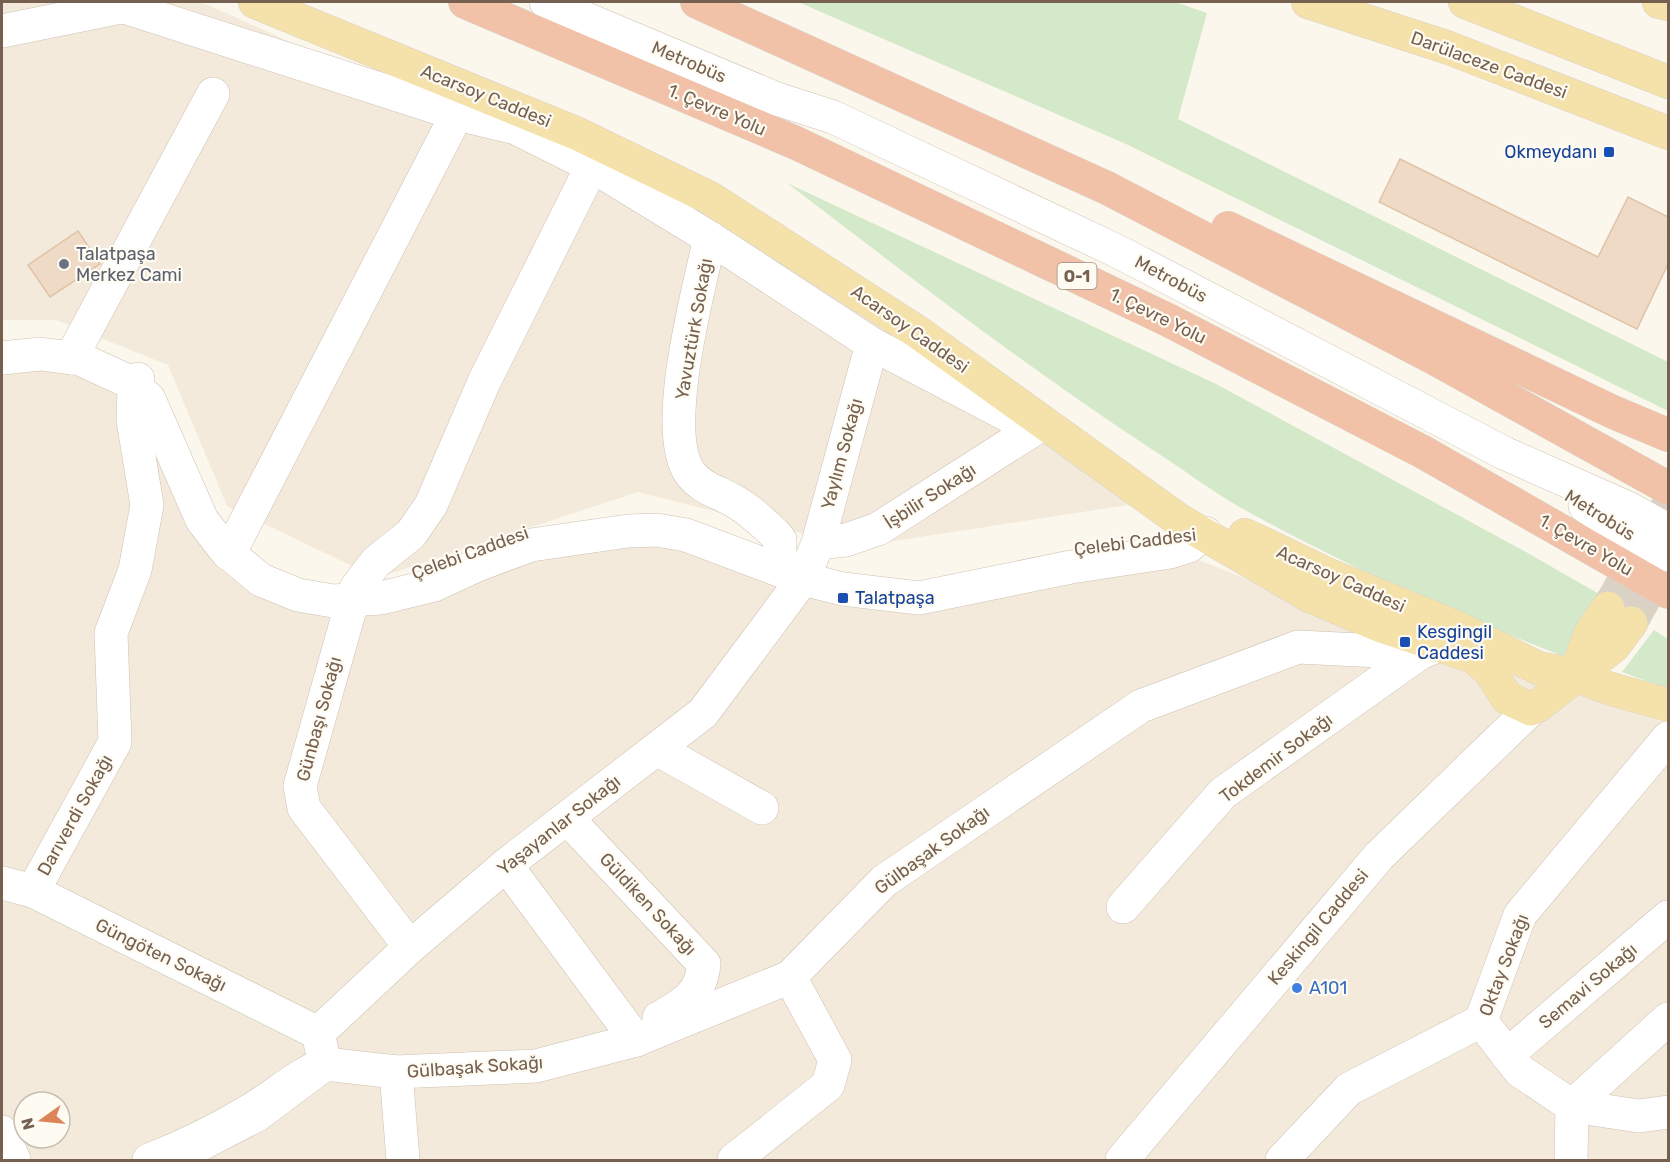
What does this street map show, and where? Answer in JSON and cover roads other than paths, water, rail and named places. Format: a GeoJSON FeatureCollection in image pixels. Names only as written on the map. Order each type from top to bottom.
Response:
{"type":"FeatureCollection","features":[{"type":"Feature","properties":{"kind":"highway","name":"1. Çevre Yolu"},"geometry":{"type":"LineString","coordinates":[[465,2],[796,143],[1168,320],[1424,452],[1668,592]]}},
{"type":"Feature","properties":{"kind":"highway"},"geometry":{"type":"LineString","coordinates":[[697,2],[1107,188],[1422,352],[1668,488]]}},
{"type":"Feature","properties":{"kind":"highway"},"geometry":{"type":"LineString","coordinates":[[1107,188],[1171,206],[1237,231],[1613,412],[1668,435]]}},
{"type":"Feature","properties":{"kind":"highway"},"geometry":{"type":"LineString","coordinates":[[1613,412],[1668,445]]}},
{"type":"Feature","properties":{"kind":"main road","name":"Acarsoy Caddesi"},"geometry":{"type":"LineString","coordinates":[[255,2],[569,142],[710,198],[768,233],[919,333],[1179,520],[1212,526],[1260,544],[1456,627],[1538,668],[1554,692],[1506,698],[1490,671],[1474,657],[1430,649],[1310,596],[1212,526],[1190,503],[906,298],[774,212],[681,162],[533,93],[306,2]]}},
{"type":"Feature","properties":{"kind":"main road","name":"Darülaceze Caddesi"},"geometry":{"type":"LineString","coordinates":[[1308,2],[1449,48],[1668,133]]}},
{"type":"Feature","properties":{"kind":"main road"},"geometry":{"type":"LineString","coordinates":[[1465,2],[1668,82]]}},
{"type":"Feature","properties":{"kind":"main road"},"geometry":{"type":"LineString","coordinates":[[1659,2],[1668,4]]}},
{"type":"Feature","properties":{"kind":"main road"},"geometry":{"type":"LineString","coordinates":[[1554,692],[1614,646],[1619,616]]}},
{"type":"Feature","properties":{"kind":"main road"},"geometry":{"type":"LineString","coordinates":[[1554,692],[1608,688],[1668,705]]}},
{"type":"Feature","properties":{"kind":"main road"},"geometry":{"type":"LineString","coordinates":[[1554,692],[1668,722]]}},
{"type":"Feature","properties":{"kind":"street","name":"Metrobüs"},"geometry":{"type":"LineString","coordinates":[[546,2],[777,99],[833,117],[1119,252],[1504,453],[1628,508],[1668,530]]}},
{"type":"Feature","properties":{"kind":"street","name":"Metrobüs"},"geometry":{"type":"LineString","coordinates":[[602,2],[789,87],[833,117]]}},
{"type":"Feature","properties":{"kind":"street"},"geometry":{"type":"LineString","coordinates":[[2,30],[115,4],[457,114],[569,142],[592,166],[710,238],[872,344]]}},
{"type":"Feature","properties":{"kind":"street"},"geometry":{"type":"LineString","coordinates":[[75,352],[213,94]]}},
{"type":"Feature","properties":{"kind":"street"},"geometry":{"type":"LineString","coordinates":[[232,548],[457,114]]}},
{"type":"Feature","properties":{"kind":"street"},"geometry":{"type":"LineString","coordinates":[[354,594],[376,562],[411,534],[431,505],[484,382],[592,166]]}},
{"type":"Feature","properties":{"kind":"street","name":"Yavuztürk Sokağı"},"geometry":{"type":"LineString","coordinates":[[710,238],[683,370],[678,433],[689,471],[704,487],[733,500],[775,534],[780,540],[780,552]]}},
{"type":"Feature","properties":{"kind":"street","name":"Çelebi Caddesi"},"geometry":{"type":"LineString","coordinates":[[2,344],[45,337],[75,352],[80,360],[137,380],[169,404],[232,548],[261,580],[298,595],[333,601],[391,582],[489,543],[538,528],[615,514],[651,513],[715,527],[836,571],[868,574],[939,574],[1033,554],[1212,526]]}},
{"type":"Feature","properties":{"kind":"street","name":"İşbilir Sokağı"},"geometry":{"type":"LineString","coordinates":[[811,562],[846,540],[878,529],[1034,429],[872,344]]}},
{"type":"Feature","properties":{"kind":"street","name":"Yaylım Sokağı"},"geometry":{"type":"LineString","coordinates":[[811,562],[872,344]]}},
{"type":"Feature","properties":{"kind":"street","name":"Çelebi Caddesi"},"geometry":{"type":"LineString","coordinates":[[2,358],[75,352]]}},
{"type":"Feature","properties":{"kind":"street","name":"Darıverdi Sokağı"},"geometry":{"type":"LineString","coordinates":[[33,891],[116,742],[111,633],[135,570],[147,505],[133,420],[137,380]]}},
{"type":"Feature","properties":{"kind":"street","name":"Metrobüs"},"geometry":{"type":"LineString","coordinates":[[1504,453],[1623,531],[1668,555]]}},
{"type":"Feature","properties":{"kind":"street","name":"Çelebi Caddesi"},"geometry":{"type":"LineString","coordinates":[[354,594],[381,598],[434,585],[477,565],[531,545],[628,531],[657,530],[687,535],[811,562]]}},
{"type":"Feature","properties":{"kind":"street","name":"Yaşayanlar Sokağı"},"geometry":{"type":"LineString","coordinates":[[318,1033],[410,947],[506,865],[703,713],[811,562]]}},
{"type":"Feature","properties":{"kind":"street","name":"Günbaşı Sokağı"},"geometry":{"type":"LineString","coordinates":[[354,594],[300,786],[304,808],[410,947]]}},
{"type":"Feature","properties":{"kind":"street","name":"Gülbaşak Sokağı"},"geometry":{"type":"LineString","coordinates":[[325,1064],[396,1072],[536,1066],[633,1037],[790,977],[884,881],[1141,706],[1298,646],[1430,649]]}},
{"type":"Feature","properties":{"kind":"street","name":"Tokdemir Sokağı"},"geometry":{"type":"LineString","coordinates":[[1123,908],[1223,794],[1430,649]]}},
{"type":"Feature","properties":{"kind":"street","name":"Keskingil Caddesi"},"geometry":{"type":"LineString","coordinates":[[1122,1161],[1379,856],[1554,692]]}},
{"type":"Feature","properties":{"kind":"street","name":"Oktay Sokağı"},"geometry":{"type":"LineString","coordinates":[[1668,738],[1520,915],[1481,1021],[1520,1071],[1572,1106],[1639,1116],[1668,1112]]}},
{"type":"Feature","properties":{"kind":"street"},"geometry":{"type":"LineString","coordinates":[[657,749],[762,808]]}},
{"type":"Feature","properties":{"kind":"street","name":"Güldiken Sokağı"},"geometry":{"type":"LineString","coordinates":[[567,818],[704,964],[702,982],[683,1005],[633,1037]]}},
{"type":"Feature","properties":{"kind":"street"},"geometry":{"type":"LineString","coordinates":[[506,865],[633,1037]]}},
{"type":"Feature","properties":{"kind":"street","name":"Güngöten Sokağı"},"geometry":{"type":"LineString","coordinates":[[2,883],[33,891],[318,1033]]}},
{"type":"Feature","properties":{"kind":"street","name":"Semavi Sokağı"},"geometry":{"type":"LineString","coordinates":[[1506,1055],[1668,917]]}},
{"type":"Feature","properties":{"kind":"street"},"geometry":{"type":"LineString","coordinates":[[734,1161],[828,1085],[835,1060],[790,977]]}},
{"type":"Feature","properties":{"kind":"street"},"geometry":{"type":"LineString","coordinates":[[1571,1161],[1572,1106],[1668,1019]]}},
{"type":"Feature","properties":{"kind":"street"},"geometry":{"type":"LineString","coordinates":[[1282,1161],[1349,1089],[1481,1021]]}},
{"type":"Feature","properties":{"kind":"street"},"geometry":{"type":"LineString","coordinates":[[318,1033],[325,1064]]}},
{"type":"Feature","properties":{"kind":"street"},"geometry":{"type":"LineString","coordinates":[[149,1161],[180,1148],[253,1108],[305,1072],[325,1064]]}},
{"type":"Feature","properties":{"kind":"street"},"geometry":{"type":"LineString","coordinates":[[170,1161],[257,1115],[325,1064]]}},
{"type":"Feature","properties":{"kind":"street","name":"Gülbaşak Sokağı"},"geometry":{"type":"LineString","coordinates":[[396,1072],[403,1161]]}},
{"type":"Feature","properties":{"kind":"street"},"geometry":{"type":"LineString","coordinates":[[2,1132],[14,1161]]}},
{"type":"Feature","properties":{"kind":"tunnel"},"geometry":{"type":"LineString","coordinates":[[1608,608],[1668,505]]}},
{"type":"Feature","properties":{"kind":"tunnel"},"geometry":{"type":"LineString","coordinates":[[1631,623],[1667,559]]}},
{"type":"Feature","properties":{"kind":"place","name":"Okmeydanı"},"geometry":{"type":"Point","coordinates":[1609,152]}},
{"type":"Feature","properties":{"kind":"place","name":"Talatpaşa Merkez Cami"},"geometry":{"type":"Point","coordinates":[64,264]}},
{"type":"Feature","properties":{"kind":"place","name":"Talatpaşa"},"geometry":{"type":"Point","coordinates":[843,598]}},
{"type":"Feature","properties":{"kind":"place","name":"Kesgingil Caddesi"},"geometry":{"type":"Point","coordinates":[1405,642]}},
{"type":"Feature","properties":{"kind":"place","name":"A101"},"geometry":{"type":"Point","coordinates":[1297,988]}}]}
